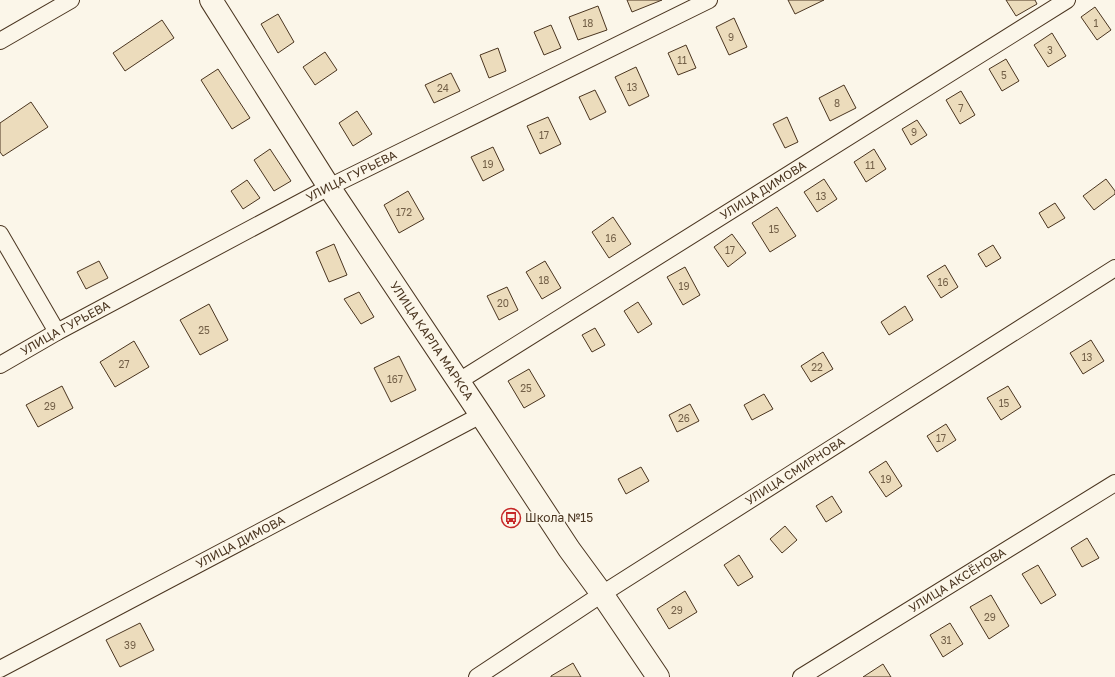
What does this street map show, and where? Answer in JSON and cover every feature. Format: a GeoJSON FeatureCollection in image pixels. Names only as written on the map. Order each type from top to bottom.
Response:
{"type":"FeatureCollection","features":[{"type":"Feature","properties":{"kind":"highway","name":"УЛИЦА КАРЛА МАРКСА"},"geometry":{"type":"LineString","coordinates":[[211,0],[329,187],[569,548],[658,677]]}},
{"type":"Feature","properties":{"kind":"street"},"geometry":{"type":"LineString","coordinates":[[0,41],[71,0]]}},
{"type":"Feature","properties":{"kind":"street","name":"УЛИЦА ГУРЬЕВА"},"geometry":{"type":"LineString","coordinates":[[0,365],[57,332],[329,187],[708,0]]}},
{"type":"Feature","properties":{"kind":"street","name":"УЛИЦА ДИМОВА"},"geometry":{"type":"LineString","coordinates":[[459,381],[1067,0]]}},
{"type":"Feature","properties":{"kind":"street"},"geometry":{"type":"LineString","coordinates":[[0,234],[57,332]]}},
{"type":"Feature","properties":{"kind":"street","name":"УЛИЦА СМИРНОВА"},"geometry":{"type":"LineString","coordinates":[[477,677],[602,594],[1115,268]]}},
{"type":"Feature","properties":{"kind":"street","name":"УЛИЦА ДИМОВА"},"geometry":{"type":"LineString","coordinates":[[0,669],[482,415]]}},
{"type":"Feature","properties":{"kind":"street","name":"УЛИЦА АКСЁНОВА"},"geometry":{"type":"LineString","coordinates":[[801,677],[1115,483]]}},
{"type":"Feature","properties":{"kind":"building"},"geometry":{"type":"Polygon","coordinates":[[[627,0],[662,0],[632,12],[627,0]]]}},
{"type":"Feature","properties":{"kind":"building"},"geometry":{"type":"Polygon","coordinates":[[[788,0],[824,0],[795,14],[788,0]]]}},
{"type":"Feature","properties":{"kind":"building"},"geometry":{"type":"Polygon","coordinates":[[[1006,0],[1035,0],[1037,4],[1016,16],[1006,0]]]}},
{"type":"Feature","properties":{"kind":"building"},"geometry":{"type":"Polygon","coordinates":[[[598,6],[607,30],[578,40],[569,17],[598,6]]]}},
{"type":"Feature","properties":{"kind":"building"},"geometry":{"type":"Polygon","coordinates":[[[1095,7],[1111,30],[1097,40],[1081,17],[1095,7]]]}},
{"type":"Feature","properties":{"kind":"building"},"geometry":{"type":"Polygon","coordinates":[[[278,14],[294,42],[278,53],[261,24],[278,14]]]}},
{"type":"Feature","properties":{"kind":"building"},"geometry":{"type":"Polygon","coordinates":[[[734,18],[747,47],[729,55],[716,27],[734,18]]]}},
{"type":"Feature","properties":{"kind":"building"},"geometry":{"type":"Polygon","coordinates":[[[162,20],[174,38],[125,71],[113,53],[162,20]]]}},
{"type":"Feature","properties":{"kind":"building"},"geometry":{"type":"Polygon","coordinates":[[[551,25],[561,48],[544,55],[534,32],[551,25]]]}},
{"type":"Feature","properties":{"kind":"building"},"geometry":{"type":"Polygon","coordinates":[[[1052,33],[1066,56],[1048,67],[1034,45],[1052,33]]]}},
{"type":"Feature","properties":{"kind":"building"},"geometry":{"type":"Polygon","coordinates":[[[686,45],[696,68],[678,75],[668,53],[686,45]]]}},
{"type":"Feature","properties":{"kind":"building"},"geometry":{"type":"Polygon","coordinates":[[[498,48],[506,71],[489,78],[480,55],[498,48]]]}},
{"type":"Feature","properties":{"kind":"building"},"geometry":{"type":"Polygon","coordinates":[[[325,52],[337,70],[315,85],[303,67],[325,52]]]}},
{"type":"Feature","properties":{"kind":"building"},"geometry":{"type":"Polygon","coordinates":[[[1006,59],[1019,81],[1002,91],[989,69],[1006,59]]]}},
{"type":"Feature","properties":{"kind":"building"},"geometry":{"type":"Polygon","coordinates":[[[636,67],[649,96],[629,106],[615,77],[636,67]]]}},
{"type":"Feature","properties":{"kind":"building"},"geometry":{"type":"Polygon","coordinates":[[[218,69],[250,118],[232,129],[201,80],[218,69]]]}},
{"type":"Feature","properties":{"kind":"building"},"geometry":{"type":"Polygon","coordinates":[[[451,73],[460,91],[434,103],[425,85],[451,73]]]}},
{"type":"Feature","properties":{"kind":"building"},"geometry":{"type":"Polygon","coordinates":[[[844,85],[856,108],[830,121],[819,98],[844,85]]]}},
{"type":"Feature","properties":{"kind":"building"},"geometry":{"type":"Polygon","coordinates":[[[595,90],[606,112],[590,120],[579,97],[595,90]]]}},
{"type":"Feature","properties":{"kind":"building"},"geometry":{"type":"Polygon","coordinates":[[[961,91],[975,115],[960,124],[946,100],[961,91]]]}},
{"type":"Feature","properties":{"kind":"building"},"geometry":{"type":"Polygon","coordinates":[[[31,102],[48,127],[3,156],[0,152],[0,123],[31,102]]]}},
{"type":"Feature","properties":{"kind":"building"},"geometry":{"type":"Polygon","coordinates":[[[357,111],[372,134],[353,146],[339,123],[357,111]]]}},
{"type":"Feature","properties":{"kind":"building"},"geometry":{"type":"Polygon","coordinates":[[[548,117],[561,144],[540,154],[527,126],[548,117]]]}},
{"type":"Feature","properties":{"kind":"building"},"geometry":{"type":"Polygon","coordinates":[[[787,117],[798,142],[785,148],[773,124],[787,117]]]}},
{"type":"Feature","properties":{"kind":"building"},"geometry":{"type":"Polygon","coordinates":[[[917,120],[927,135],[911,145],[902,129],[917,120]]]}},
{"type":"Feature","properties":{"kind":"building"},"geometry":{"type":"Polygon","coordinates":[[[493,147],[504,170],[483,181],[471,157],[493,147]]]}},
{"type":"Feature","properties":{"kind":"building"},"geometry":{"type":"Polygon","coordinates":[[[270,149],[291,181],[274,191],[254,160],[270,149]]]}},
{"type":"Feature","properties":{"kind":"building"},"geometry":{"type":"Polygon","coordinates":[[[874,149],[886,169],[866,182],[854,162],[874,149]]]}},
{"type":"Feature","properties":{"kind":"building"},"geometry":{"type":"Polygon","coordinates":[[[824,179],[837,199],[817,212],[804,192],[824,179]]]}},
{"type":"Feature","properties":{"kind":"building"},"geometry":{"type":"Polygon","coordinates":[[[1106,179],[1115,191],[1115,194],[1094,210],[1083,196],[1106,179]]]}},
{"type":"Feature","properties":{"kind":"building"},"geometry":{"type":"Polygon","coordinates":[[[247,180],[260,198],[243,209],[231,191],[247,180]]]}},
{"type":"Feature","properties":{"kind":"building"},"geometry":{"type":"Polygon","coordinates":[[[408,191],[424,219],[399,233],[384,205],[408,191]]]}},
{"type":"Feature","properties":{"kind":"building"},"geometry":{"type":"Polygon","coordinates":[[[1055,203],[1065,218],[1048,228],[1039,213],[1055,203]]]}},
{"type":"Feature","properties":{"kind":"building"},"geometry":{"type":"Polygon","coordinates":[[[777,207],[796,236],[770,252],[752,223],[777,207]]]}},
{"type":"Feature","properties":{"kind":"building"},"geometry":{"type":"Polygon","coordinates":[[[613,217],[631,244],[609,258],[592,232],[613,217]]]}},
{"type":"Feature","properties":{"kind":"building"},"geometry":{"type":"Polygon","coordinates":[[[732,234],[746,253],[728,267],[714,247],[732,234]]]}},
{"type":"Feature","properties":{"kind":"building"},"geometry":{"type":"Polygon","coordinates":[[[334,244],[347,275],[329,282],[316,252],[334,244]]]}},
{"type":"Feature","properties":{"kind":"building"},"geometry":{"type":"Polygon","coordinates":[[[993,245],[1001,258],[986,267],[978,254],[993,245]]]}},
{"type":"Feature","properties":{"kind":"building"},"geometry":{"type":"Polygon","coordinates":[[[99,261],[108,278],[86,289],[77,272],[99,261]]]}},
{"type":"Feature","properties":{"kind":"building"},"geometry":{"type":"Polygon","coordinates":[[[545,261],[561,288],[542,299],[526,272],[545,261]]]}},
{"type":"Feature","properties":{"kind":"building"},"geometry":{"type":"Polygon","coordinates":[[[945,265],[958,287],[941,298],[927,276],[945,265]]]}},
{"type":"Feature","properties":{"kind":"building"},"geometry":{"type":"Polygon","coordinates":[[[685,267],[700,295],[683,305],[667,277],[685,267]]]}},
{"type":"Feature","properties":{"kind":"building"},"geometry":{"type":"Polygon","coordinates":[[[507,287],[518,310],[499,320],[487,296],[507,287]]]}},
{"type":"Feature","properties":{"kind":"building"},"geometry":{"type":"Polygon","coordinates":[[[359,292],[374,317],[361,324],[344,299],[359,292]]]}},
{"type":"Feature","properties":{"kind":"building"},"geometry":{"type":"Polygon","coordinates":[[[638,302],[652,324],[638,333],[624,311],[638,302]]]}},
{"type":"Feature","properties":{"kind":"building"},"geometry":{"type":"Polygon","coordinates":[[[209,304],[228,340],[200,355],[180,320],[209,304]]]}},
{"type":"Feature","properties":{"kind":"building"},"geometry":{"type":"Polygon","coordinates":[[[905,306],[913,320],[889,335],[881,322],[905,306]]]}},
{"type":"Feature","properties":{"kind":"building"},"geometry":{"type":"Polygon","coordinates":[[[595,328],[605,345],[592,352],[582,335],[595,328]]]}},
{"type":"Feature","properties":{"kind":"building"},"geometry":{"type":"Polygon","coordinates":[[[1091,340],[1104,361],[1083,374],[1070,353],[1091,340]]]}},
{"type":"Feature","properties":{"kind":"building"},"geometry":{"type":"Polygon","coordinates":[[[134,341],[149,367],[115,387],[100,362],[134,341]]]}},
{"type":"Feature","properties":{"kind":"building"},"geometry":{"type":"Polygon","coordinates":[[[823,352],[833,369],[811,382],[801,366],[823,352]]]}},
{"type":"Feature","properties":{"kind":"building"},"geometry":{"type":"Polygon","coordinates":[[[399,356],[416,390],[391,402],[374,368],[399,356]]]}},
{"type":"Feature","properties":{"kind":"building"},"geometry":{"type":"Polygon","coordinates":[[[529,369],[545,396],[524,408],[508,381],[529,369]]]}},
{"type":"Feature","properties":{"kind":"building"},"geometry":{"type":"Polygon","coordinates":[[[62,386],[73,408],[38,427],[26,405],[62,386]]]}},
{"type":"Feature","properties":{"kind":"building"},"geometry":{"type":"Polygon","coordinates":[[[1008,386],[1021,407],[1001,420],[987,398],[1008,386]]]}},
{"type":"Feature","properties":{"kind":"building"},"geometry":{"type":"Polygon","coordinates":[[[764,394],[773,409],[752,420],[744,405],[764,394]]]}},
{"type":"Feature","properties":{"kind":"building"},"geometry":{"type":"Polygon","coordinates":[[[690,404],[699,421],[677,432],[669,415],[690,404]]]}},
{"type":"Feature","properties":{"kind":"building"},"geometry":{"type":"Polygon","coordinates":[[[946,424],[956,440],[937,452],[927,436],[946,424]]]}},
{"type":"Feature","properties":{"kind":"building"},"geometry":{"type":"Polygon","coordinates":[[[886,461],[902,486],[886,497],[869,472],[886,461]]]}},
{"type":"Feature","properties":{"kind":"building"},"geometry":{"type":"Polygon","coordinates":[[[641,467],[649,481],[626,494],[618,479],[641,467]]]}},
{"type":"Feature","properties":{"kind":"building"},"geometry":{"type":"Polygon","coordinates":[[[832,496],[842,512],[826,522],[816,506],[832,496]]]}},
{"type":"Feature","properties":{"kind":"building"},"geometry":{"type":"Polygon","coordinates":[[[785,526],[797,540],[782,553],[770,539],[785,526]]]}},
{"type":"Feature","properties":{"kind":"building"},"geometry":{"type":"Polygon","coordinates":[[[1087,538],[1099,558],[1082,567],[1071,548],[1087,538]]]}},
{"type":"Feature","properties":{"kind":"building"},"geometry":{"type":"Polygon","coordinates":[[[739,555],[753,577],[738,586],[724,565],[739,555]]]}},
{"type":"Feature","properties":{"kind":"building"},"geometry":{"type":"Polygon","coordinates":[[[1038,565],[1056,595],[1041,604],[1022,574],[1038,565]]]}},
{"type":"Feature","properties":{"kind":"building"},"geometry":{"type":"Polygon","coordinates":[[[685,591],[697,612],[669,629],[657,609],[685,591]]]}},
{"type":"Feature","properties":{"kind":"building"},"geometry":{"type":"Polygon","coordinates":[[[991,595],[1009,626],[989,639],[970,607],[991,595]]]}},
{"type":"Feature","properties":{"kind":"building"},"geometry":{"type":"Polygon","coordinates":[[[140,623],[154,650],[120,667],[106,640],[140,623]]]}},
{"type":"Feature","properties":{"kind":"building"},"geometry":{"type":"Polygon","coordinates":[[[950,623],[963,644],[943,657],[930,635],[950,623]]]}},
{"type":"Feature","properties":{"kind":"building"},"geometry":{"type":"Polygon","coordinates":[[[573,663],[581,677],[551,677],[551,676],[573,663]]]}},
{"type":"Feature","properties":{"kind":"building"},"geometry":{"type":"Polygon","coordinates":[[[883,664],[891,677],[863,677],[883,664]]]}},
{"type":"Feature","properties":{"kind":"place","name":"Школа №15"},"geometry":{"type":"Point","coordinates":[511,518]}}]}
